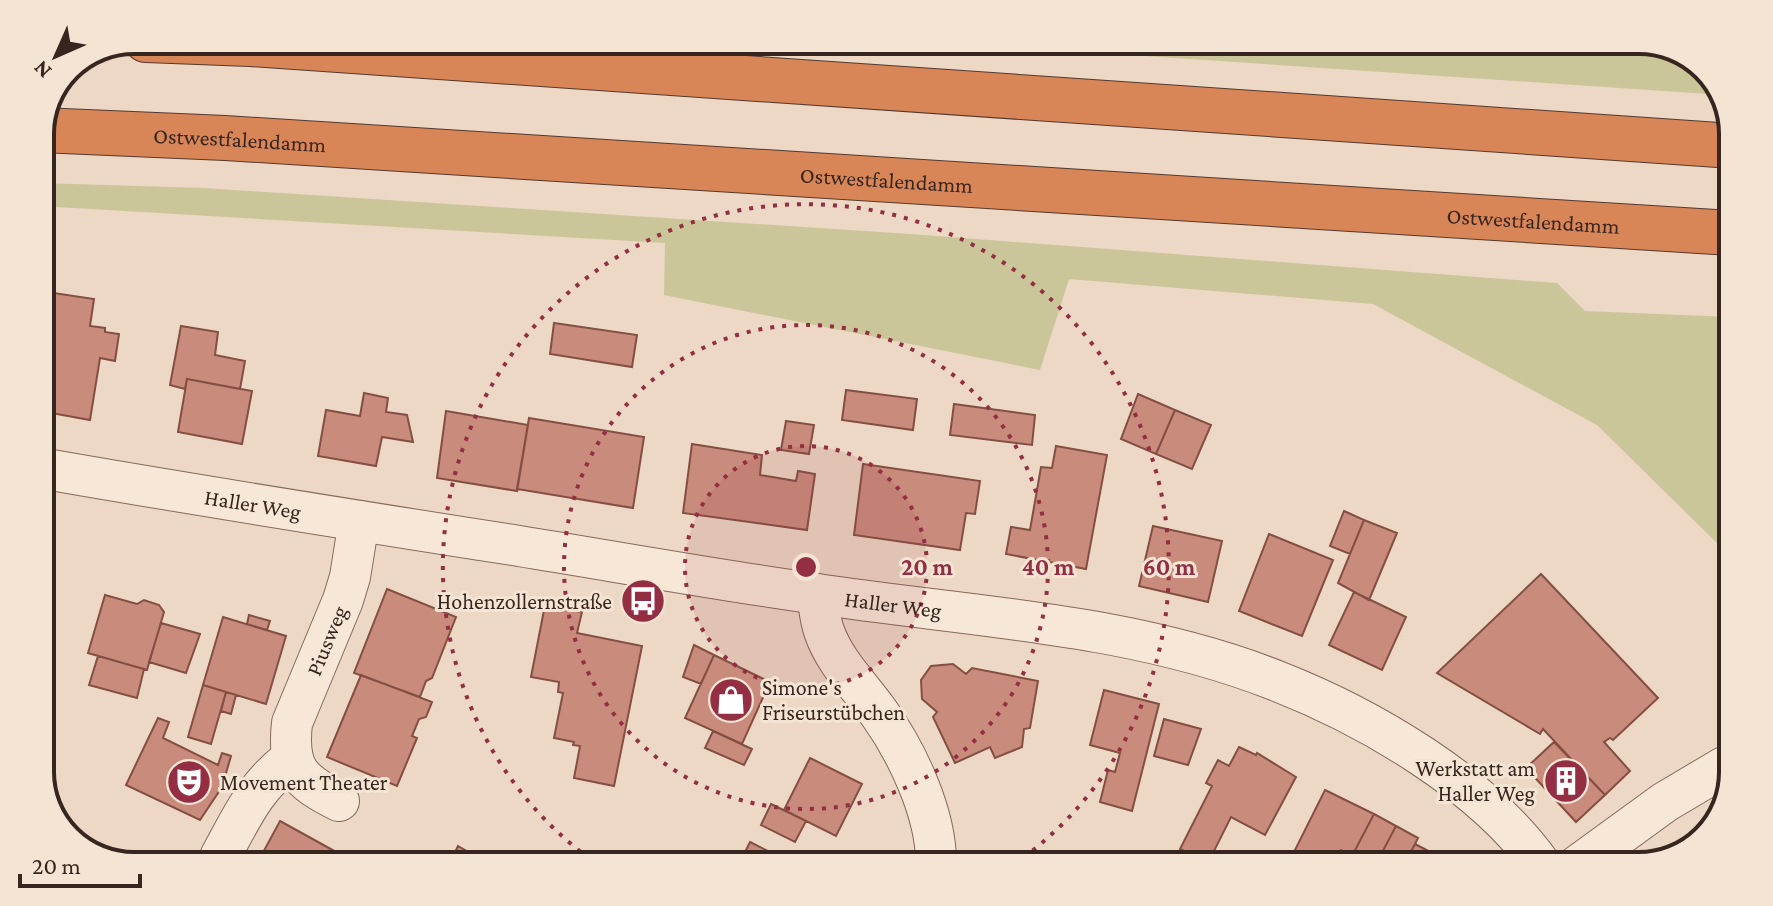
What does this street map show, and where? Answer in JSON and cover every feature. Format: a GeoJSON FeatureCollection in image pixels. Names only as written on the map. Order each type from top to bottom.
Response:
{"type":"FeatureCollection","features":[{"type":"Feature","properties":{"kind":"highway"},"geometry":{"type":"LineString","coordinates":[[395,54],[1719,145]]}},
{"type":"Feature","properties":{"kind":"highway","name":"Ostwestfalendamm"},"geometry":{"type":"LineString","coordinates":[[54,131],[225,138],[1719,232]]}},
{"type":"Feature","properties":{"kind":"street","name":"Haller Weg"},"geometry":{"type":"LineString","coordinates":[[54,470],[817,594],[1161,644],[1278,681],[1349,714],[1448,775],[1491,807],[1531,852]]}},
{"type":"Feature","properties":{"kind":"street","name":"Piusweg"},"geometry":{"type":"LineString","coordinates":[[291,759],[292,723],[343,600],[359,521]]}},
{"type":"Feature","properties":{"kind":"street"},"geometry":{"type":"LineString","coordinates":[[817,594],[824,630],[842,665],[880,715],[926,803],[936,852]]}},
{"type":"Feature","properties":{"kind":"street"},"geometry":{"type":"LineString","coordinates":[[223,852],[268,777],[291,759],[300,775],[314,788],[339,801]]}},
{"type":"Feature","properties":{"kind":"street"},"geometry":{"type":"LineString","coordinates":[[1596,852],[1665,802],[1719,770]]}},
{"type":"Feature","properties":{"kind":"shaded area"},"geometry":{"type":"Polygon","coordinates":[[[1117,54],[1639,54],[1665,58],[1684,67],[1709,94],[1117,54]]]}},
{"type":"Feature","properties":{"kind":"shaded area"},"geometry":{"type":"Polygon","coordinates":[[[54,183],[203,188],[910,234],[1557,283],[1585,311],[1719,317],[1719,545],[1597,425],[1373,304],[1069,279],[1040,370],[664,295],[665,243],[54,207],[54,183]]]}},
{"type":"Feature","properties":{"kind":"building"},"geometry":{"type":"Polygon","coordinates":[[[54,293],[94,299],[90,326],[119,334],[115,361],[100,358],[90,420],[54,414],[54,293]]]}},
{"type":"Feature","properties":{"kind":"building"},"geometry":{"type":"Polygon","coordinates":[[[554,323],[637,335],[632,367],[550,354],[554,323]]]}},
{"type":"Feature","properties":{"kind":"building"},"geometry":{"type":"Polygon","coordinates":[[[181,326],[218,332],[215,355],[245,361],[240,389],[187,379],[185,389],[170,385],[181,326]]]}},
{"type":"Feature","properties":{"kind":"building"},"geometry":{"type":"Polygon","coordinates":[[[187,379],[252,391],[242,444],[178,432],[187,379]]]}},
{"type":"Feature","properties":{"kind":"building"},"geometry":{"type":"Polygon","coordinates":[[[846,390],[917,399],[913,430],[842,420],[846,390]]]}},
{"type":"Feature","properties":{"kind":"building"},"geometry":{"type":"Polygon","coordinates":[[[364,393],[388,398],[386,412],[407,415],[413,442],[382,437],[376,466],[318,456],[326,410],[360,416],[364,393]]]}},
{"type":"Feature","properties":{"kind":"building"},"geometry":{"type":"Polygon","coordinates":[[[1138,394],[1175,410],[1156,454],[1121,439],[1138,394]]]}},
{"type":"Feature","properties":{"kind":"building"},"geometry":{"type":"Polygon","coordinates":[[[954,404],[1035,415],[1032,445],[950,435],[954,404]]]}},
{"type":"Feature","properties":{"kind":"building"},"geometry":{"type":"Polygon","coordinates":[[[1175,410],[1211,425],[1192,469],[1156,454],[1175,410]]]}},
{"type":"Feature","properties":{"kind":"building"},"geometry":{"type":"Polygon","coordinates":[[[446,411],[528,425],[517,491],[437,478],[446,411]]]}},
{"type":"Feature","properties":{"kind":"building"},"geometry":{"type":"Polygon","coordinates":[[[529,418],[644,437],[633,508],[517,489],[529,418]]]}},
{"type":"Feature","properties":{"kind":"building"},"geometry":{"type":"Polygon","coordinates":[[[786,421],[814,425],[809,454],[781,450],[786,421]]]}},
{"type":"Feature","properties":{"kind":"building"},"geometry":{"type":"Polygon","coordinates":[[[692,444],[762,455],[760,475],[796,481],[798,471],[815,474],[807,530],[683,513],[692,444]]]}},
{"type":"Feature","properties":{"kind":"building"},"geometry":{"type":"Polygon","coordinates":[[[1056,446],[1107,455],[1086,569],[1006,554],[1011,527],[1030,530],[1041,467],[1052,468],[1056,446]]]}},
{"type":"Feature","properties":{"kind":"building"},"geometry":{"type":"Polygon","coordinates":[[[863,464],[980,481],[975,514],[966,513],[960,550],[854,535],[863,464]]]}},
{"type":"Feature","properties":{"kind":"building"},"geometry":{"type":"Polygon","coordinates":[[[1344,511],[1364,520],[1350,554],[1330,546],[1344,511]]]}},
{"type":"Feature","properties":{"kind":"building"},"geometry":{"type":"Polygon","coordinates":[[[1364,520],[1397,533],[1369,600],[1338,583],[1364,520]]]}},
{"type":"Feature","properties":{"kind":"building"},"geometry":{"type":"Polygon","coordinates":[[[1153,526],[1222,541],[1208,602],[1139,586],[1153,526]]]}},
{"type":"Feature","properties":{"kind":"building"},"geometry":{"type":"Polygon","coordinates":[[[1269,534],[1333,560],[1302,636],[1239,611],[1269,534]]]}},
{"type":"Feature","properties":{"kind":"building"},"geometry":{"type":"Polygon","coordinates":[[[1541,574],[1658,698],[1613,740],[1610,738],[1604,742],[1630,771],[1605,795],[1543,729],[1540,734],[1437,673],[1541,574]]]}},
{"type":"Feature","properties":{"kind":"building"},"geometry":{"type":"Polygon","coordinates":[[[387,589],[456,617],[432,678],[426,681],[420,697],[354,673],[387,589]]]}},
{"type":"Feature","properties":{"kind":"building"},"geometry":{"type":"Polygon","coordinates":[[[1354,592],[1406,617],[1382,670],[1329,645],[1354,592]]]}},
{"type":"Feature","properties":{"kind":"building"},"geometry":{"type":"Polygon","coordinates":[[[105,595],[137,604],[144,600],[159,605],[164,612],[147,670],[88,653],[105,595]]]}},
{"type":"Feature","properties":{"kind":"building"},"geometry":{"type":"Polygon","coordinates":[[[545,605],[582,612],[577,633],[642,646],[614,786],[574,778],[580,746],[554,738],[563,693],[558,692],[559,682],[531,677],[545,605]]]}},
{"type":"Feature","properties":{"kind":"building"},"geometry":{"type":"Polygon","coordinates":[[[249,615],[270,621],[267,630],[247,624],[249,615]]]}},
{"type":"Feature","properties":{"kind":"building"},"geometry":{"type":"Polygon","coordinates":[[[223,617],[286,636],[266,704],[203,685],[223,617]]]}},
{"type":"Feature","properties":{"kind":"building"},"geometry":{"type":"Polygon","coordinates":[[[161,623],[200,634],[186,673],[149,662],[161,623]]]}},
{"type":"Feature","properties":{"kind":"building"},"geometry":{"type":"Polygon","coordinates":[[[694,645],[714,655],[701,684],[683,677],[694,645]]]}},
{"type":"Feature","properties":{"kind":"building"},"geometry":{"type":"Polygon","coordinates":[[[714,655],[770,682],[742,744],[685,718],[714,655]]]}},
{"type":"Feature","properties":{"kind":"building"},"geometry":{"type":"Polygon","coordinates":[[[98,656],[144,669],[137,698],[89,685],[98,656]]]}},
{"type":"Feature","properties":{"kind":"building"},"geometry":{"type":"Polygon","coordinates":[[[953,664],[966,674],[972,668],[1038,681],[1030,728],[1024,729],[1022,747],[995,758],[990,747],[955,763],[933,717],[937,712],[922,699],[921,680],[931,666],[953,664]]]}},
{"type":"Feature","properties":{"kind":"building"},"geometry":{"type":"Polygon","coordinates":[[[361,675],[432,702],[426,717],[419,719],[412,736],[417,738],[397,786],[327,757],[361,675]]]}},
{"type":"Feature","properties":{"kind":"building"},"geometry":{"type":"Polygon","coordinates":[[[203,685],[226,692],[211,744],[188,737],[203,685]]]}},
{"type":"Feature","properties":{"kind":"building"},"geometry":{"type":"Polygon","coordinates":[[[1104,690],[1159,704],[1132,811],[1100,802],[1108,770],[1115,772],[1120,753],[1090,745],[1104,690]]]}},
{"type":"Feature","properties":{"kind":"building"},"geometry":{"type":"Polygon","coordinates":[[[226,692],[236,695],[231,714],[221,711],[226,692]]]}},
{"type":"Feature","properties":{"kind":"building"},"geometry":{"type":"Polygon","coordinates":[[[158,718],[169,722],[163,738],[218,765],[222,753],[231,756],[222,787],[200,820],[126,785],[158,718]]]}},
{"type":"Feature","properties":{"kind":"building"},"geometry":{"type":"Polygon","coordinates":[[[1164,719],[1201,729],[1188,765],[1154,756],[1164,719]]]}},
{"type":"Feature","properties":{"kind":"building"},"geometry":{"type":"Polygon","coordinates":[[[713,731],[752,749],[744,765],[705,748],[713,731]]]}},
{"type":"Feature","properties":{"kind":"building","name":"Werkstatt am Haller Weg"},"geometry":{"type":"Polygon","coordinates":[[[1554,742],[1605,795],[1576,822],[1526,768],[1554,742]]]}},
{"type":"Feature","properties":{"kind":"building"},"geometry":{"type":"Polygon","coordinates":[[[1239,747],[1257,753],[1296,777],[1265,835],[1231,817],[1214,852],[1186,852],[1180,849],[1212,786],[1206,783],[1218,760],[1229,766],[1239,747]]]}},
{"type":"Feature","properties":{"kind":"building"},"geometry":{"type":"Polygon","coordinates":[[[810,758],[862,784],[836,836],[784,810],[810,758]]]}},
{"type":"Feature","properties":{"kind":"building"},"geometry":{"type":"Polygon","coordinates":[[[1325,790],[1374,814],[1354,852],[1294,852],[1325,790]]]}},
{"type":"Feature","properties":{"kind":"building"},"geometry":{"type":"Polygon","coordinates":[[[771,804],[806,821],[795,842],[761,825],[771,804]]]}},
{"type":"Feature","properties":{"kind":"building"},"geometry":{"type":"Polygon","coordinates":[[[1374,814],[1396,826],[1382,852],[1354,852],[1374,814]]]}},
{"type":"Feature","properties":{"kind":"building"},"geometry":{"type":"Polygon","coordinates":[[[280,821],[336,852],[263,852],[280,821]]]}},
{"type":"Feature","properties":{"kind":"building"},"geometry":{"type":"Polygon","coordinates":[[[1396,826],[1418,838],[1411,852],[1382,852],[1396,826]]]}},
{"type":"Feature","properties":{"kind":"building"},"geometry":{"type":"Polygon","coordinates":[[[750,842],[770,852],[745,852],[750,842]]]}},
{"type":"Feature","properties":{"kind":"building"},"geometry":{"type":"Polygon","coordinates":[[[1415,844],[1430,852],[1411,852],[1415,844]]]}},
{"type":"Feature","properties":{"kind":"building"},"geometry":{"type":"Polygon","coordinates":[[[458,846],[469,852],[455,852],[458,846]]]}},
{"type":"Feature","properties":{"kind":"place","name":"Hohenzollernstraße"},"geometry":{"type":"Point","coordinates":[643,601]}},
{"type":"Feature","properties":{"kind":"place","name":"Simone's Friseurstübchen"},"geometry":{"type":"Point","coordinates":[731,700]}},
{"type":"Feature","properties":{"kind":"place","name":"Werkstatt am Haller Weg"},"geometry":{"type":"Point","coordinates":[1566,781]}},
{"type":"Feature","properties":{"kind":"place","name":"Movement Theater"},"geometry":{"type":"Point","coordinates":[189,782]}}]}
